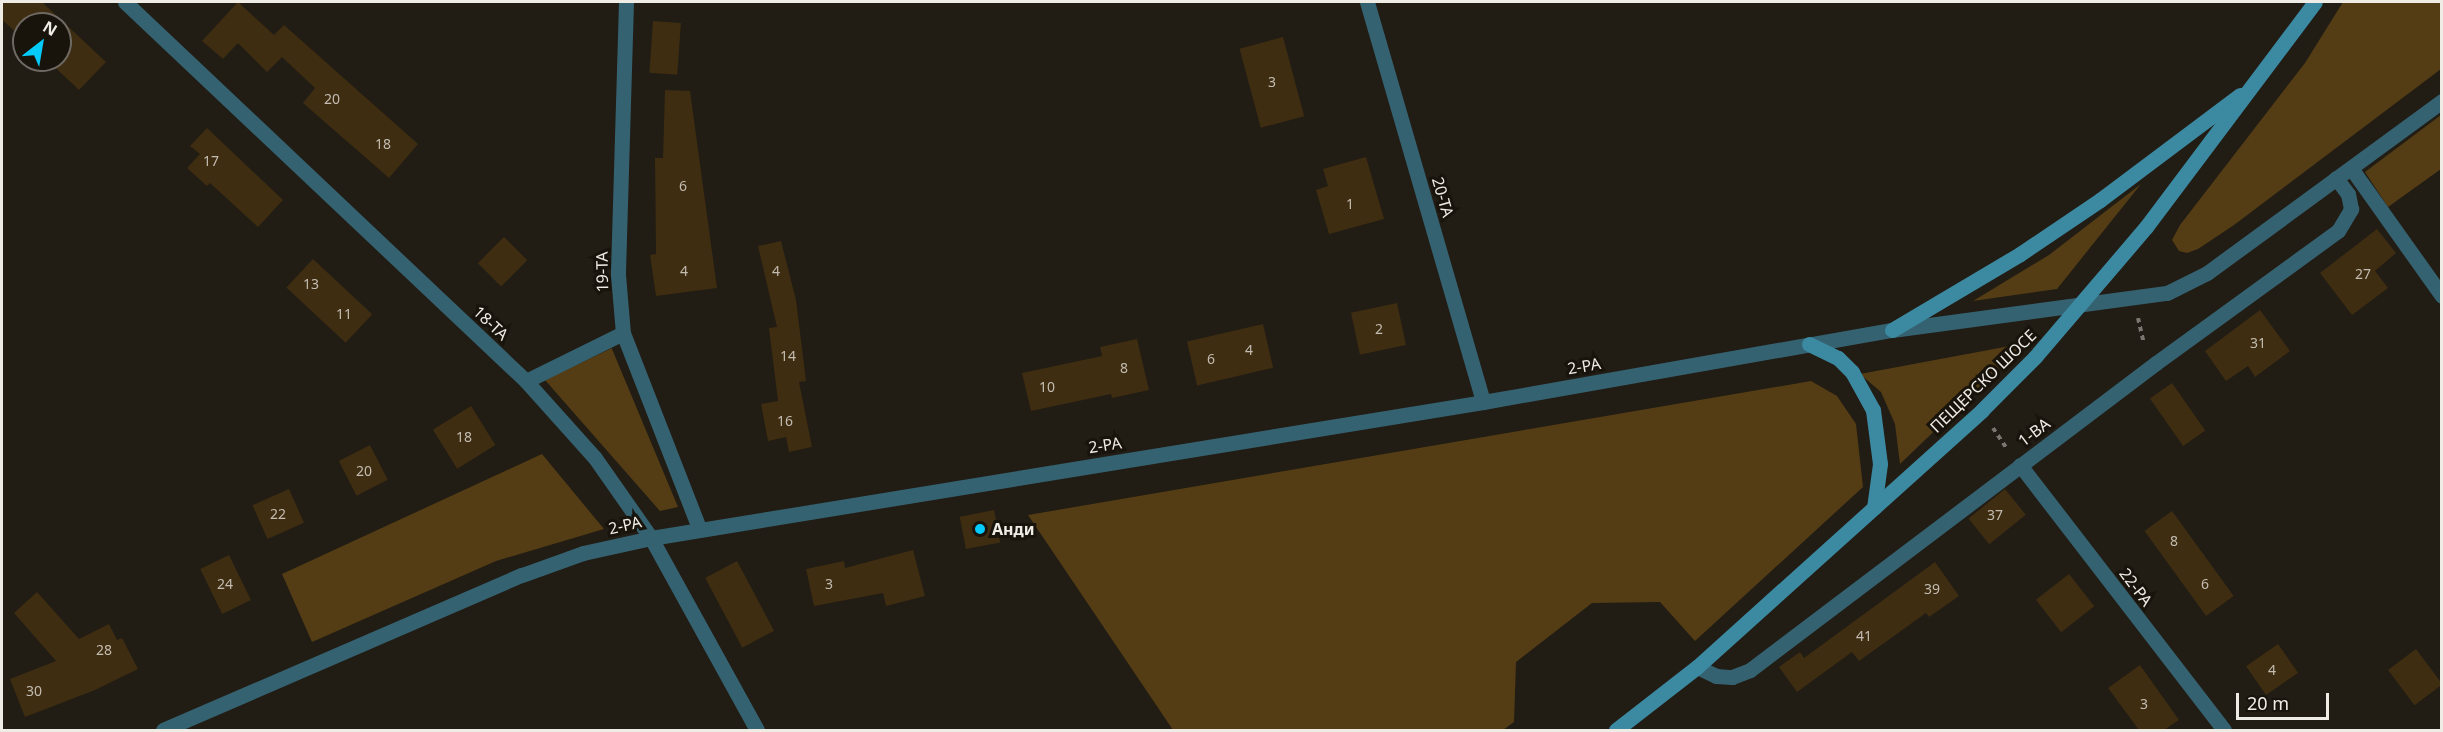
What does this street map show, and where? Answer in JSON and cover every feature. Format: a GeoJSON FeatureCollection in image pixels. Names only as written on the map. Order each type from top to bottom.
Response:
{"type":"FeatureCollection","features":[{"type":"Feature","properties":{"kind":"main road","name":"ПЕЩЕРСКО ШОСЕ"},"geometry":{"type":"LineString","coordinates":[[1616,730],[1698,667],[1982,410],[2084,304],[2257,82],[2315,2]]}},
{"type":"Feature","properties":{"kind":"main road"},"geometry":{"type":"LineString","coordinates":[[1892,330],[2020,254],[2092,206],[2257,82]]}},
{"type":"Feature","properties":{"kind":"main road"},"geometry":{"type":"LineString","coordinates":[[1809,344],[1838,358],[1852,372],[1873,410],[1880,464],[1874,508]]}},
{"type":"Feature","properties":{"kind":"street","name":"18-ТА"},"geometry":{"type":"LineString","coordinates":[[125,2],[526,381],[595,458],[651,538],[757,730]]}},
{"type":"Feature","properties":{"kind":"street","name":"19-ТА"},"geometry":{"type":"LineString","coordinates":[[626,2],[618,275],[623,333],[699,528]]}},
{"type":"Feature","properties":{"kind":"street","name":"20-ТА"},"geometry":{"type":"LineString","coordinates":[[1367,2],[1483,402]]}},
{"type":"Feature","properties":{"kind":"street","name":"2-РА"},"geometry":{"type":"LineString","coordinates":[[163,730],[522,575],[583,553],[651,538],[699,528],[1483,402],[1892,330],[2084,304],[2136,300],[2188,285],[2442,101]]}},
{"type":"Feature","properties":{"kind":"street"},"geometry":{"type":"LineString","coordinates":[[2350,168],[2442,296]]}},
{"type":"Feature","properties":{"kind":"street","name":"1-ВА"},"geometry":{"type":"LineString","coordinates":[[1698,667],[1716,676],[1732,677],[1750,670],[2156,363],[2338,231],[2351,209],[2348,194],[2336,178]]}},
{"type":"Feature","properties":{"kind":"street"},"geometry":{"type":"LineString","coordinates":[[526,381],[623,333]]}},
{"type":"Feature","properties":{"kind":"street","name":"22-РА"},"geometry":{"type":"LineString","coordinates":[[2020,465],[2224,730]]}},
{"type":"Feature","properties":{"kind":"path"},"geometry":{"type":"LineString","coordinates":[[2136,300],[2140,337],[2156,363]]}},
{"type":"Feature","properties":{"kind":"path"},"geometry":{"type":"LineString","coordinates":[[1982,410],[2020,465]]}},
{"type":"Feature","properties":{"kind":"shaded area"},"geometry":{"type":"Polygon","coordinates":[[[2343,2],[2441,2],[2441,69],[2234,225],[2198,249],[2187,253],[2179,251],[2172,240],[2180,225],[2305,63],[2343,2]]]}},
{"type":"Feature","properties":{"kind":"shaded area"},"geometry":{"type":"Polygon","coordinates":[[[2441,115],[2441,169],[2388,207],[2365,172],[2441,115]]]}},
{"type":"Feature","properties":{"kind":"shaded area"},"geometry":{"type":"Polygon","coordinates":[[[2141,184],[2057,289],[1973,301],[2049,255],[2141,184]]]}},
{"type":"Feature","properties":{"kind":"shaded area"},"geometry":{"type":"Polygon","coordinates":[[[2026,343],[1900,464],[1895,424],[1881,392],[1860,374],[2026,343]]]}},
{"type":"Feature","properties":{"kind":"shaded area"},"geometry":{"type":"Polygon","coordinates":[[[612,348],[678,507],[660,511],[545,380],[612,348]]]}},
{"type":"Feature","properties":{"kind":"shaded area"},"geometry":{"type":"Polygon","coordinates":[[[1811,381],[1837,396],[1856,424],[1863,487],[1695,641],[1660,602],[1592,603],[1516,662],[1514,722],[1503,730],[1173,730],[1028,515],[1811,381]]]}},
{"type":"Feature","properties":{"kind":"shaded area"},"geometry":{"type":"Polygon","coordinates":[[[542,454],[604,529],[496,561],[312,642],[282,574],[542,454]]]}},
{"type":"Feature","properties":{"kind":"building"},"geometry":{"type":"Polygon","coordinates":[[[2,2],[42,2],[53,12],[12,12],[12,29],[2,20],[2,2]]]}},
{"type":"Feature","properties":{"kind":"building"},"geometry":{"type":"Polygon","coordinates":[[[238,2],[274,35],[284,25],[418,144],[389,178],[303,103],[315,88],[282,57],[267,72],[238,43],[223,59],[202,41],[238,2]]]}},
{"type":"Feature","properties":{"kind":"building"},"geometry":{"type":"Polygon","coordinates":[[[653,21],[681,23],[677,75],[649,73],[653,21]]]}},
{"type":"Feature","properties":{"kind":"building"},"geometry":{"type":"Polygon","coordinates":[[[72,30],[106,62],[79,90],[60,72],[72,72],[72,30]]]}},
{"type":"Feature","properties":{"kind":"building"},"geometry":{"type":"Polygon","coordinates":[[[1283,37],[1304,116],[1261,128],[1240,49],[1283,37]]]}},
{"type":"Feature","properties":{"kind":"building"},"geometry":{"type":"Polygon","coordinates":[[[665,90],[690,91],[717,288],[656,296],[650,255],[656,254],[655,158],[663,158],[665,90]]]}},
{"type":"Feature","properties":{"kind":"building"},"geometry":{"type":"Polygon","coordinates":[[[207,128],[283,200],[258,227],[210,183],[207,186],[187,168],[200,154],[190,146],[207,128]]]}},
{"type":"Feature","properties":{"kind":"building"},"geometry":{"type":"Polygon","coordinates":[[[1366,157],[1384,219],[1329,234],[1316,190],[1328,186],[1323,169],[1366,157]]]}},
{"type":"Feature","properties":{"kind":"building"},"geometry":{"type":"Polygon","coordinates":[[[2377,229],[2396,253],[2375,271],[2388,288],[2352,315],[2320,273],[2377,229]]]}},
{"type":"Feature","properties":{"kind":"building"},"geometry":{"type":"Polygon","coordinates":[[[504,237],[527,260],[501,286],[478,263],[504,237]]]}},
{"type":"Feature","properties":{"kind":"building"},"geometry":{"type":"Polygon","coordinates":[[[781,241],[796,300],[806,381],[799,382],[812,447],[789,452],[786,437],[768,441],[761,404],[778,401],[769,328],[777,327],[758,246],[781,241]]]}},
{"type":"Feature","properties":{"kind":"building"},"geometry":{"type":"Polygon","coordinates":[[[313,259],[372,314],[346,343],[286,288],[313,259]]]}},
{"type":"Feature","properties":{"kind":"building"},"geometry":{"type":"Polygon","coordinates":[[[1397,303],[1406,345],[1360,355],[1351,313],[1397,303]]]}},
{"type":"Feature","properties":{"kind":"building"},"geometry":{"type":"Polygon","coordinates":[[[2260,310],[2290,351],[2255,377],[2248,366],[2226,381],[2205,351],[2260,310]]]}},
{"type":"Feature","properties":{"kind":"building"},"geometry":{"type":"Polygon","coordinates":[[[1263,324],[1273,368],[1197,385],[1187,342],[1263,324]]]}},
{"type":"Feature","properties":{"kind":"building"},"geometry":{"type":"Polygon","coordinates":[[[1137,339],[1149,390],[1112,398],[1111,394],[1031,411],[1022,373],[1102,356],[1100,347],[1137,339]]]}},
{"type":"Feature","properties":{"kind":"building"},"geometry":{"type":"Polygon","coordinates":[[[2172,383],[2205,431],[2183,446],[2150,398],[2172,383]]]}},
{"type":"Feature","properties":{"kind":"building"},"geometry":{"type":"Polygon","coordinates":[[[471,406],[495,445],[457,469],[433,430],[471,406]]]}},
{"type":"Feature","properties":{"kind":"building"},"geometry":{"type":"Polygon","coordinates":[[[370,445],[388,480],[357,496],[339,461],[370,445]]]}},
{"type":"Feature","properties":{"kind":"building"},"geometry":{"type":"Polygon","coordinates":[[[289,489],[304,523],[268,539],[252,505],[289,489]]]}},
{"type":"Feature","properties":{"kind":"building"},"geometry":{"type":"Polygon","coordinates":[[[2005,489],[2026,515],[1989,544],[1968,519],[2005,489]]]}},
{"type":"Feature","properties":{"kind":"building","name":"Анди"},"geometry":{"type":"Polygon","coordinates":[[[994,510],[1000,542],[966,549],[960,517],[994,510]]]}},
{"type":"Feature","properties":{"kind":"building"},"geometry":{"type":"Polygon","coordinates":[[[2172,511],[2234,596],[2206,616],[2144,531],[2172,511]]]}},
{"type":"Feature","properties":{"kind":"building"},"geometry":{"type":"Polygon","coordinates":[[[913,550],[925,596],[886,606],[883,593],[814,606],[806,569],[844,561],[845,568],[913,550]]]}},
{"type":"Feature","properties":{"kind":"building"},"geometry":{"type":"Polygon","coordinates":[[[229,555],[251,600],[222,614],[200,569],[229,555]]]}},
{"type":"Feature","properties":{"kind":"building"},"geometry":{"type":"Polygon","coordinates":[[[737,561],[774,631],[742,648],[705,578],[737,561]]]}},
{"type":"Feature","properties":{"kind":"building"},"geometry":{"type":"Polygon","coordinates":[[[1935,562],[1959,596],[1929,617],[1926,613],[1859,661],[1852,652],[1797,692],[1779,667],[1800,652],[1804,658],[1935,562]]]}},
{"type":"Feature","properties":{"kind":"building"},"geometry":{"type":"Polygon","coordinates":[[[2069,574],[2094,606],[2061,632],[2036,600],[2069,574]]]}},
{"type":"Feature","properties":{"kind":"building"},"geometry":{"type":"Polygon","coordinates":[[[37,592],[79,639],[109,624],[117,640],[122,638],[138,669],[95,690],[25,717],[10,679],[56,661],[14,613],[37,592]]]}},
{"type":"Feature","properties":{"kind":"building"},"geometry":{"type":"Polygon","coordinates":[[[2278,644],[2298,673],[2266,695],[2246,666],[2278,644]]]}},
{"type":"Feature","properties":{"kind":"building"},"geometry":{"type":"Polygon","coordinates":[[[2416,649],[2442,685],[2415,705],[2388,670],[2416,649]]]}},
{"type":"Feature","properties":{"kind":"building"},"geometry":{"type":"Polygon","coordinates":[[[2140,665],[2179,720],[2164,730],[2139,730],[2108,688],[2140,665]]]}},
{"type":"Feature","properties":{"kind":"place","name":"Анди"},"geometry":{"type":"Point","coordinates":[980,529]}}]}
